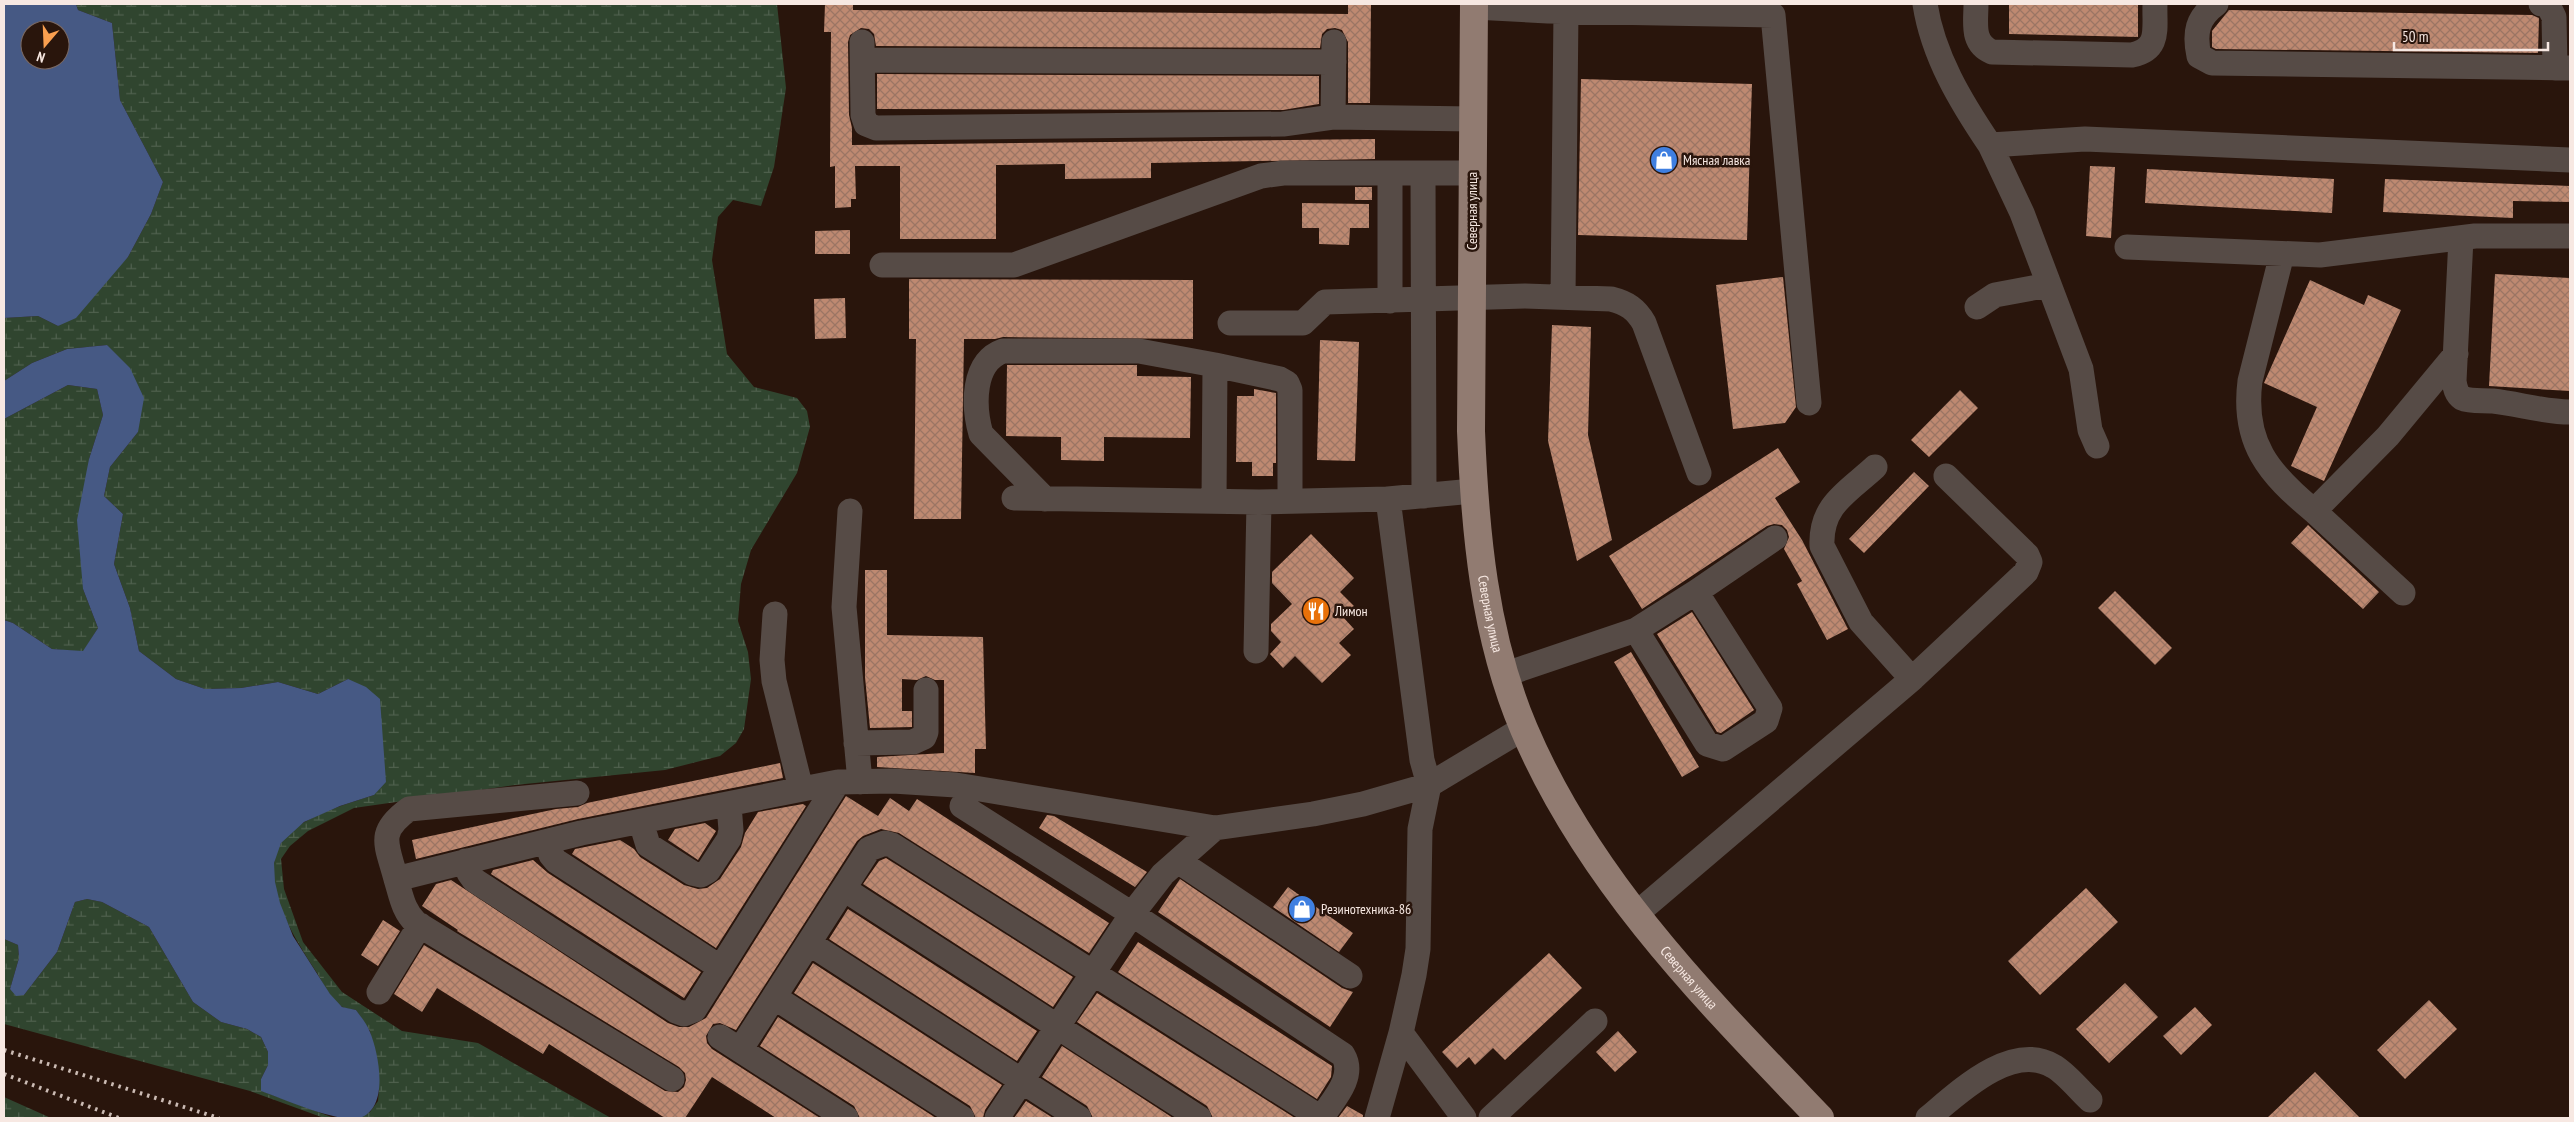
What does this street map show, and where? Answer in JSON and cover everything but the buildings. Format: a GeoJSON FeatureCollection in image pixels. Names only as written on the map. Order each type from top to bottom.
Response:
{"type":"FeatureCollection","features":[{"type":"Feature","properties":{"kind":"main road","name":"Северная улица"},"geometry":{"type":"LineString","coordinates":[[1474,5],[1470,431],[1482,566],[1490,616],[1506,674],[1524,728],[1561,805],[1596,861],[1635,915],[1693,982],[1820,1118]]}},
{"type":"Feature","properties":{"kind":"lane"},"geometry":{"type":"LineString","coordinates":[[1925,4],[1937,50],[1945,68],[1990,146],[2022,213],[2081,369],[2090,430],[2097,446]]}},
{"type":"Feature","properties":{"kind":"lane"},"geometry":{"type":"LineString","coordinates":[[1976,4],[1976,35],[1978,42],[1992,52],[2132,55],[2149,49],[2154,42],[2155,4]]}},
{"type":"Feature","properties":{"kind":"lane"},"geometry":{"type":"LineString","coordinates":[[2216,4],[2205,12],[2198,26],[2199,56],[2212,63],[2562,68],[2553,11],[2548,5],[2540,4]]}},
{"type":"Feature","properties":{"kind":"lane"},"geometry":{"type":"LineString","coordinates":[[1474,5],[1566,11],[1773,15],[1809,403]]}},
{"type":"Feature","properties":{"kind":"lane"},"geometry":{"type":"LineString","coordinates":[[1563,297],[1566,11]]}},
{"type":"Feature","properties":{"kind":"lane"},"geometry":{"type":"LineString","coordinates":[[1333,117],[1334,52],[862,51],[863,115],[866,124],[876,128],[1283,124],[1333,117],[1473,119]]}},
{"type":"Feature","properties":{"kind":"lane"},"geometry":{"type":"LineString","coordinates":[[1990,146],[2085,139],[2570,160]]}},
{"type":"Feature","properties":{"kind":"lane"},"geometry":{"type":"LineString","coordinates":[[882,265],[1014,265],[1261,176],[1283,173],[1472,173]]}},
{"type":"Feature","properties":{"kind":"lane"},"geometry":{"type":"LineString","coordinates":[[1390,173],[1390,301]]}},
{"type":"Feature","properties":{"kind":"lane"},"geometry":{"type":"LineString","coordinates":[[1423,173],[1424,496]]}},
{"type":"Feature","properties":{"kind":"lane"},"geometry":{"type":"LineString","coordinates":[[2127,247],[2282,254],[2339,253],[2503,234],[2570,236]]}},
{"type":"Feature","properties":{"kind":"lane"},"geometry":{"type":"LineString","coordinates":[[2461,238],[2454,381],[2456,392],[2461,397],[2554,412],[2570,412]]}},
{"type":"Feature","properties":{"kind":"lane"},"geometry":{"type":"LineString","coordinates":[[2282,254],[2250,381],[2248,398],[2250,425],[2257,447],[2270,470],[2284,487],[2314,511],[2403,593]]}},
{"type":"Feature","properties":{"kind":"lane"},"geometry":{"type":"LineString","coordinates":[[1977,307],[1995,295],[2049,285]]}},
{"type":"Feature","properties":{"kind":"lane"},"geometry":{"type":"LineString","coordinates":[[1230,323],[1303,323],[1325,302],[1423,301],[1472,298],[1611,298],[1636,310],[1644,323],[1699,473]]}},
{"type":"Feature","properties":{"kind":"lane"},"geometry":{"type":"LineString","coordinates":[[1045,499],[980,434],[977,387],[984,364],[994,354],[1004,350],[1139,351],[1280,379],[1287,383],[1290,390],[1290,502]]}},
{"type":"Feature","properties":{"kind":"lane"},"geometry":{"type":"LineString","coordinates":[[2314,511],[2400,423],[2456,354]]}},
{"type":"Feature","properties":{"kind":"lane"},"geometry":{"type":"LineString","coordinates":[[1214,501],[1215,365]]}},
{"type":"Feature","properties":{"kind":"lane"},"geometry":{"type":"LineString","coordinates":[[1876,466],[1829,509],[1821,532],[1822,546],[1861,622],[1912,679]]}},
{"type":"Feature","properties":{"kind":"lane"},"geometry":{"type":"LineString","coordinates":[[1635,915],[1912,679],[2026,572],[2030,562],[2026,554],[1946,476]]}},
{"type":"Feature","properties":{"kind":"lane"},"geometry":{"type":"LineString","coordinates":[[1014,498],[1290,502],[1388,499],[1474,491]]}},
{"type":"Feature","properties":{"kind":"lane"},"geometry":{"type":"LineString","coordinates":[[1377,1118],[1401,1033],[1418,949],[1420,829],[1429,785],[1422,760],[1387,511],[1388,499]]}},
{"type":"Feature","properties":{"kind":"lane"},"geometry":{"type":"LineString","coordinates":[[1256,651],[1259,502]]}},
{"type":"Feature","properties":{"kind":"lane"},"geometry":{"type":"LineString","coordinates":[[466,861],[474,880],[676,1011],[684,1014],[694,1010],[849,782],[856,743],[844,607],[850,511]]}},
{"type":"Feature","properties":{"kind":"lane"},"geometry":{"type":"LineString","coordinates":[[1506,674],[1636,630],[1775,538]]}},
{"type":"Feature","properties":{"kind":"lane"},"geometry":{"type":"LineString","coordinates":[[1636,630],[1707,744],[1723,749],[1766,721],[1770,708],[1696,592]]}},
{"type":"Feature","properties":{"kind":"lane"},"geometry":{"type":"LineString","coordinates":[[775,614],[772,660],[774,681],[801,790]]}},
{"type":"Feature","properties":{"kind":"lane"},"geometry":{"type":"LineString","coordinates":[[856,743],[913,742],[924,737],[926,732],[926,690]]}},
{"type":"Feature","properties":{"kind":"lane"},"geometry":{"type":"LineString","coordinates":[[396,879],[547,842],[801,790],[849,782],[917,781],[956,785],[1215,828],[1330,811],[1363,804],[1429,785],[1524,728]]}},
{"type":"Feature","properties":{"kind":"lane"},"geometry":{"type":"LineString","coordinates":[[577,793],[409,809],[396,818],[388,829],[386,840],[408,916],[672,1079]]}},
{"type":"Feature","properties":{"kind":"lane"},"geometry":{"type":"LineString","coordinates":[[641,822],[648,845],[692,873],[701,875],[708,871],[728,839],[731,830],[729,805]]}},
{"type":"Feature","properties":{"kind":"lane"},"geometry":{"type":"LineString","coordinates":[[846,1118],[730,1043],[774,997],[869,849],[885,842],[1321,1118],[1343,1085],[1348,1063],[1343,1055],[1132,914],[962,806]]}},
{"type":"Feature","properties":{"kind":"lane"},"geometry":{"type":"LineString","coordinates":[[997,1118],[1132,914],[1163,874],[1215,828]]}},
{"type":"Feature","properties":{"kind":"lane"},"geometry":{"type":"LineString","coordinates":[[547,842],[551,855],[556,861],[721,968]]}},
{"type":"Feature","properties":{"kind":"lane"},"geometry":{"type":"LineString","coordinates":[[1178,861],[1350,976]]}},
{"type":"Feature","properties":{"kind":"lane"},"geometry":{"type":"LineString","coordinates":[[844,889],[1199,1118]]}},
{"type":"Feature","properties":{"kind":"lane"},"geometry":{"type":"LineString","coordinates":[[379,992],[420,925]]}},
{"type":"Feature","properties":{"kind":"lane"},"geometry":{"type":"LineString","coordinates":[[809,943],[1079,1118]]}},
{"type":"Feature","properties":{"kind":"lane"},"geometry":{"type":"LineString","coordinates":[[774,997],[962,1118]]}},
{"type":"Feature","properties":{"kind":"lane"},"geometry":{"type":"LineString","coordinates":[[1491,1118],[1595,1021]]}},
{"type":"Feature","properties":{"kind":"lane"},"geometry":{"type":"LineString","coordinates":[[1401,1033],[1464,1118]]}},
{"type":"Feature","properties":{"kind":"lane"},"geometry":{"type":"LineString","coordinates":[[1928,1118],[1975,1079],[1995,1068],[2016,1062],[2037,1060],[2053,1066],[2090,1100]]}},
{"type":"Feature","properties":{"kind":"green space"},"geometry":{"type":"Polygon","coordinates":[[[76,4],[777,4],[786,88],[774,167],[761,206],[733,200],[718,217],[712,260],[727,354],[754,387],[797,398],[807,411],[810,427],[797,473],[751,550],[741,584],[738,621],[748,652],[751,679],[744,729],[736,743],[720,756],[665,770],[515,785],[354,808],[308,831],[290,846],[281,859],[284,889],[303,942],[342,992],[402,1031],[478,1043],[611,1118],[359,1118],[370,1112],[378,1101],[379,1089],[370,1031],[356,1010],[341,1006],[328,991],[299,944],[282,911],[276,893],[274,876],[275,859],[281,843],[288,834],[298,826],[323,813],[374,795],[348,679],[318,694],[278,682],[241,688],[205,689],[176,679],[139,651],[130,608],[114,564],[123,514],[104,496],[110,467],[138,432],[107,345],[67,349],[32,363],[4,381],[4,318],[38,316],[58,326],[128,257],[151,214],[163,182],[120,100],[112,23],[78,10],[76,4]]]}},
{"type":"Feature","properties":{"kind":"green space"},"geometry":{"type":"Polygon","coordinates":[[[68,385],[97,389],[103,415],[89,459],[83,589],[98,628],[83,652],[52,649],[13,623],[4,620],[4,419],[68,385]]]}},
{"type":"Feature","properties":{"kind":"green space"},"geometry":{"type":"Polygon","coordinates":[[[87,899],[102,902],[149,927],[193,1002],[221,1022],[247,1029],[261,1037],[268,1052],[268,1065],[261,1079],[262,1091],[334,1118],[324,1118],[250,1091],[4,1024],[4,939],[18,945],[19,958],[10,989],[24,995],[57,952],[75,902],[87,899]]]}},
{"type":"Feature","properties":{"kind":"green space"},"geometry":{"type":"Polygon","coordinates":[[[4,1097],[51,1118],[4,1118],[4,1097]]]}},
{"type":"Feature","properties":{"kind":"water"},"geometry":{"type":"Polygon","coordinates":[[[4,4],[76,4],[78,10],[112,23],[120,100],[163,182],[151,214],[128,257],[76,318],[58,326],[38,316],[4,318],[4,4]]]}},
{"type":"Feature","properties":{"kind":"water"},"geometry":{"type":"Polygon","coordinates":[[[107,345],[130,368],[144,398],[138,432],[110,467],[104,496],[123,514],[114,564],[130,608],[139,651],[176,679],[205,689],[241,688],[278,682],[318,694],[348,679],[366,687],[380,699],[386,782],[374,795],[340,806],[304,822],[281,843],[274,863],[275,882],[280,903],[293,936],[330,994],[342,1007],[356,1010],[370,1032],[379,1067],[378,1093],[375,1104],[369,1113],[359,1118],[337,1117],[324,1114],[261,1091],[261,1079],[268,1065],[268,1052],[261,1037],[247,1029],[221,1022],[193,1002],[149,927],[102,902],[87,899],[75,902],[57,952],[24,995],[16,996],[10,989],[19,958],[18,945],[4,939],[4,620],[13,623],[52,649],[83,651],[98,628],[83,589],[77,520],[89,459],[103,415],[97,389],[68,385],[4,419],[4,381],[32,363],[67,349],[107,345]]]}},
{"type":"Feature","properties":{"kind":"railway"},"geometry":{"type":"LineString","coordinates":[[4,1050],[219,1118]]}},
{"type":"Feature","properties":{"kind":"railway"},"geometry":{"type":"LineString","coordinates":[[4,1074],[119,1118]]}},
{"type":"Feature","properties":{"kind":"place","name":"Мясная лавка"},"geometry":{"type":"Point","coordinates":[1664,160]}},
{"type":"Feature","properties":{"kind":"place","name":"Лимон"},"geometry":{"type":"Point","coordinates":[1316,611]}},
{"type":"Feature","properties":{"kind":"place","name":"Резинотехника-86"},"geometry":{"type":"Point","coordinates":[1302,909]}}]}
